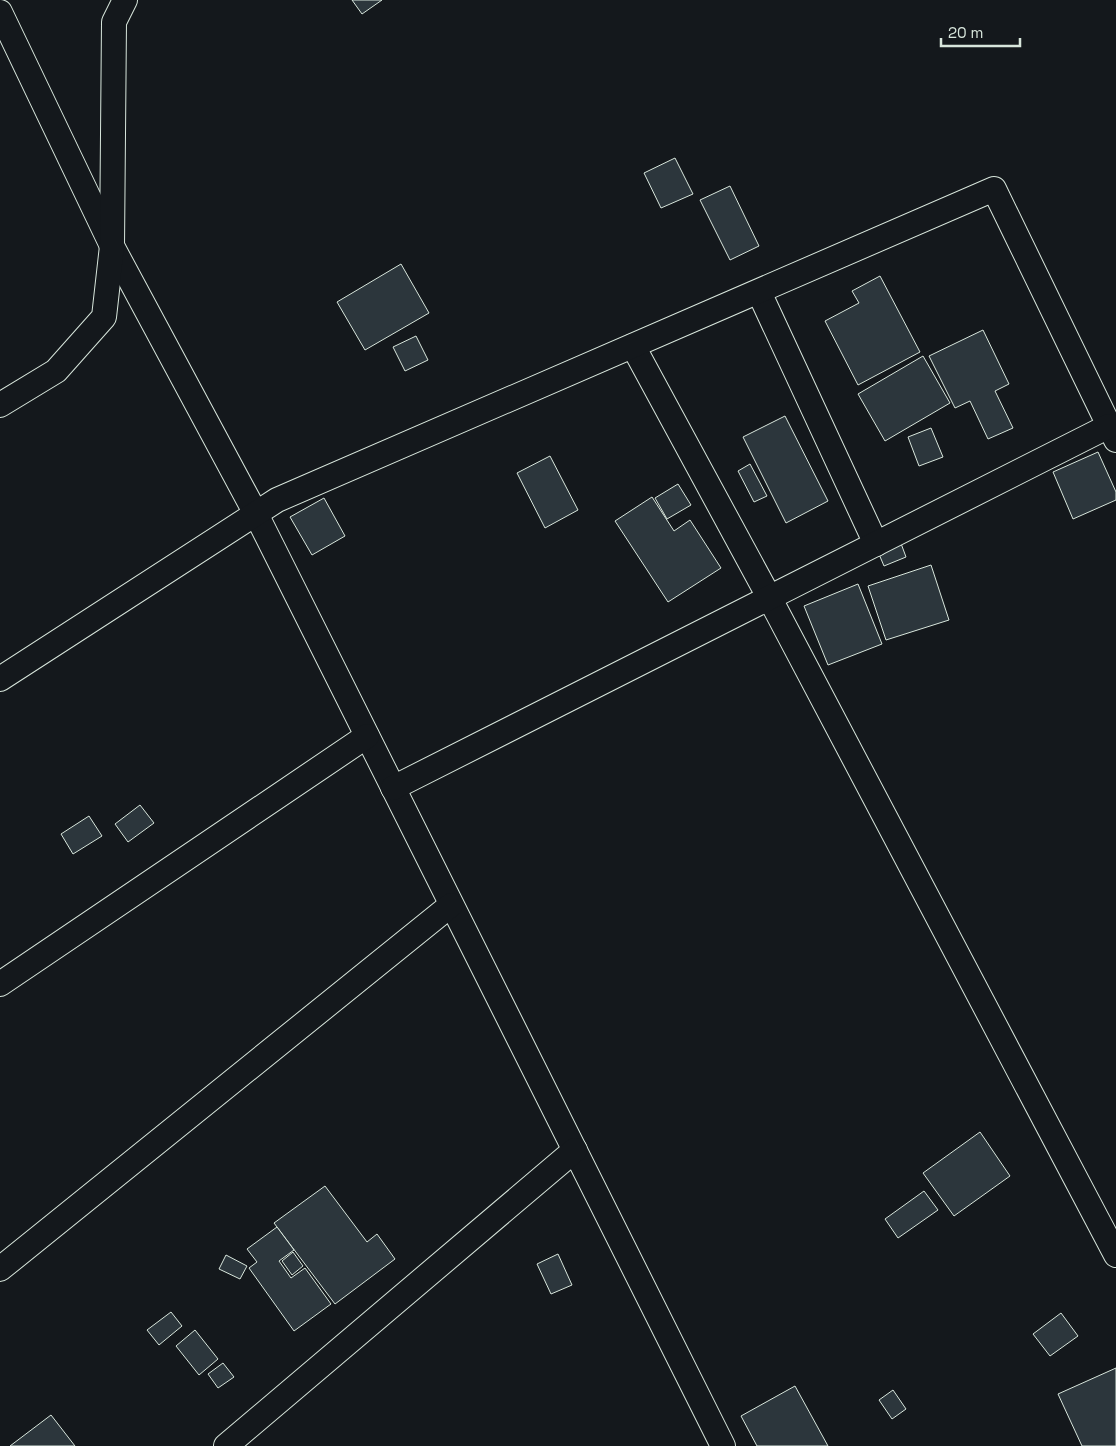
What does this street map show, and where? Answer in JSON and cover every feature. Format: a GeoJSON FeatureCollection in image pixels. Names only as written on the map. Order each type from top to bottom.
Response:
{"type":"FeatureCollection","features":[{"type":"Feature","properties":{"kind":"street"},"geometry":{"type":"LineString","coordinates":[[0,405],[56,371],[104,317],[112,246],[114,22],[125,0]]}},
{"type":"Feature","properties":{"kind":"street"},"geometry":{"type":"LineString","coordinates":[[0,12],[7,46],[256,514],[723,1446]]}},
{"type":"Feature","properties":{"kind":"street"},"geometry":{"type":"LineString","coordinates":[[0,679],[277,500],[994,189],[1112,433],[876,544],[393,788]]}},
{"type":"Feature","properties":{"kind":"street"},"geometry":{"type":"LineString","coordinates":[[759,292],[876,544]]}},
{"type":"Feature","properties":{"kind":"street"},"geometry":{"type":"LineString","coordinates":[[633,346],[770,597],[1116,1255]]}},
{"type":"Feature","properties":{"kind":"street"},"geometry":{"type":"LineString","coordinates":[[0,984],[367,736]]}},
{"type":"Feature","properties":{"kind":"street"},"geometry":{"type":"LineString","coordinates":[[0,1269],[452,904]]}},
{"type":"Feature","properties":{"kind":"street"},"geometry":{"type":"LineString","coordinates":[[226,1446],[575,1150]]}},
{"type":"Feature","properties":{"kind":"building"},"geometry":{"type":"Polygon","coordinates":[[[352,0],[382,0],[362,14],[352,0]]]}},
{"type":"Feature","properties":{"kind":"building"},"geometry":{"type":"Polygon","coordinates":[[[675,158],[693,194],[661,208],[644,173],[675,158]]]}},
{"type":"Feature","properties":{"kind":"building"},"geometry":{"type":"Polygon","coordinates":[[[730,186],[759,246],[730,260],[700,200],[730,186]]]}},
{"type":"Feature","properties":{"kind":"building"},"geometry":{"type":"Polygon","coordinates":[[[401,264],[429,313],[365,350],[337,302],[401,264]]]}},
{"type":"Feature","properties":{"kind":"building"},"geometry":{"type":"Polygon","coordinates":[[[880,276],[920,352],[858,385],[825,321],[859,303],[852,291],[880,276]]]}},
{"type":"Feature","properties":{"kind":"building"},"geometry":{"type":"Polygon","coordinates":[[[983,330],[1009,384],[995,391],[1013,428],[988,439],[970,401],[955,408],[929,356],[983,330]]]}},
{"type":"Feature","properties":{"kind":"building"},"geometry":{"type":"Polygon","coordinates":[[[416,336],[428,360],[405,371],[393,347],[416,336]]]}},
{"type":"Feature","properties":{"kind":"building"},"geometry":{"type":"Polygon","coordinates":[[[923,356],[950,403],[885,441],[858,394],[923,356]]]}},
{"type":"Feature","properties":{"kind":"building"},"geometry":{"type":"Polygon","coordinates":[[[785,416],[828,501],[786,523],[743,437],[785,416]]]}},
{"type":"Feature","properties":{"kind":"building"},"geometry":{"type":"Polygon","coordinates":[[[931,428],[943,457],[919,466],[908,437],[931,428]]]}},
{"type":"Feature","properties":{"kind":"building"},"geometry":{"type":"Polygon","coordinates":[[[1098,452],[1116,492],[1116,500],[1073,519],[1053,472],[1098,452]]]}},
{"type":"Feature","properties":{"kind":"building"},"geometry":{"type":"Polygon","coordinates":[[[550,456],[578,510],[545,528],[517,473],[550,456]]]}},
{"type":"Feature","properties":{"kind":"building"},"geometry":{"type":"Polygon","coordinates":[[[750,464],[767,496],[754,502],[738,471],[750,464]]]}},
{"type":"Feature","properties":{"kind":"building"},"geometry":{"type":"Polygon","coordinates":[[[678,484],[691,505],[667,519],[655,498],[678,484]]]}},
{"type":"Feature","properties":{"kind":"building"},"geometry":{"type":"Polygon","coordinates":[[[652,497],[674,531],[690,520],[721,568],[668,602],[615,521],[652,497]]]}},
{"type":"Feature","properties":{"kind":"building"},"geometry":{"type":"Polygon","coordinates":[[[324,498],[345,536],[312,555],[290,517],[324,498]]]}},
{"type":"Feature","properties":{"kind":"building"},"geometry":{"type":"Polygon","coordinates":[[[899,538],[906,557],[884,566],[876,547],[899,538]]]}},
{"type":"Feature","properties":{"kind":"building"},"geometry":{"type":"Polygon","coordinates":[[[931,565],[949,620],[886,640],[868,586],[931,565]]]}},
{"type":"Feature","properties":{"kind":"building"},"geometry":{"type":"Polygon","coordinates":[[[858,584],[882,644],[828,665],[804,606],[858,584]]]}},
{"type":"Feature","properties":{"kind":"building"},"geometry":{"type":"Polygon","coordinates":[[[140,805],[154,823],[128,842],[115,824],[140,805]]]}},
{"type":"Feature","properties":{"kind":"building"},"geometry":{"type":"Polygon","coordinates":[[[89,816],[102,836],[73,854],[61,834],[89,816]]]}},
{"type":"Feature","properties":{"kind":"building"},"geometry":{"type":"Polygon","coordinates":[[[980,1132],[1010,1176],[954,1216],[923,1173],[980,1132]]]}},
{"type":"Feature","properties":{"kind":"building"},"geometry":{"type":"Polygon","coordinates":[[[325,1186],[367,1242],[377,1234],[395,1259],[335,1304],[274,1223],[325,1186]]]}},
{"type":"Feature","properties":{"kind":"building"},"geometry":{"type":"Polygon","coordinates":[[[924,1191],[938,1210],[898,1238],[885,1219],[924,1191]]]}},
{"type":"Feature","properties":{"kind":"building"},"geometry":{"type":"Polygon","coordinates":[[[277,1227],[294,1250],[279,1261],[291,1278],[305,1268],[331,1304],[294,1331],[249,1268],[257,1262],[247,1249],[277,1227]]]}},
{"type":"Feature","properties":{"kind":"building"},"geometry":{"type":"Polygon","coordinates":[[[293,1252],[303,1266],[292,1275],[282,1261],[293,1252]]]}},
{"type":"Feature","properties":{"kind":"building"},"geometry":{"type":"Polygon","coordinates":[[[558,1254],[572,1285],[551,1294],[537,1264],[558,1254]]]}},
{"type":"Feature","properties":{"kind":"building"},"geometry":{"type":"Polygon","coordinates":[[[226,1255],[247,1266],[240,1279],[219,1269],[226,1255]]]}},
{"type":"Feature","properties":{"kind":"building"},"geometry":{"type":"Polygon","coordinates":[[[171,1312],[182,1326],[159,1345],[147,1330],[171,1312]]]}},
{"type":"Feature","properties":{"kind":"building"},"geometry":{"type":"Polygon","coordinates":[[[1061,1313],[1078,1336],[1050,1356],[1033,1334],[1061,1313]]]}},
{"type":"Feature","properties":{"kind":"building"},"geometry":{"type":"Polygon","coordinates":[[[195,1330],[218,1359],[199,1375],[176,1346],[195,1330]]]}},
{"type":"Feature","properties":{"kind":"building"},"geometry":{"type":"Polygon","coordinates":[[[223,1363],[234,1377],[218,1388],[208,1374],[223,1363]]]}},
{"type":"Feature","properties":{"kind":"building"},"geometry":{"type":"Polygon","coordinates":[[[1116,1368],[1116,1446],[1082,1446],[1058,1394],[1116,1368]]]}},
{"type":"Feature","properties":{"kind":"building"},"geometry":{"type":"Polygon","coordinates":[[[795,1386],[828,1446],[757,1446],[741,1416],[795,1386]]]}},
{"type":"Feature","properties":{"kind":"building"},"geometry":{"type":"Polygon","coordinates":[[[893,1390],[906,1409],[892,1419],[879,1400],[893,1390]]]}},
{"type":"Feature","properties":{"kind":"building"},"geometry":{"type":"Polygon","coordinates":[[[51,1415],[75,1446],[10,1446],[51,1415]]]}}]}
